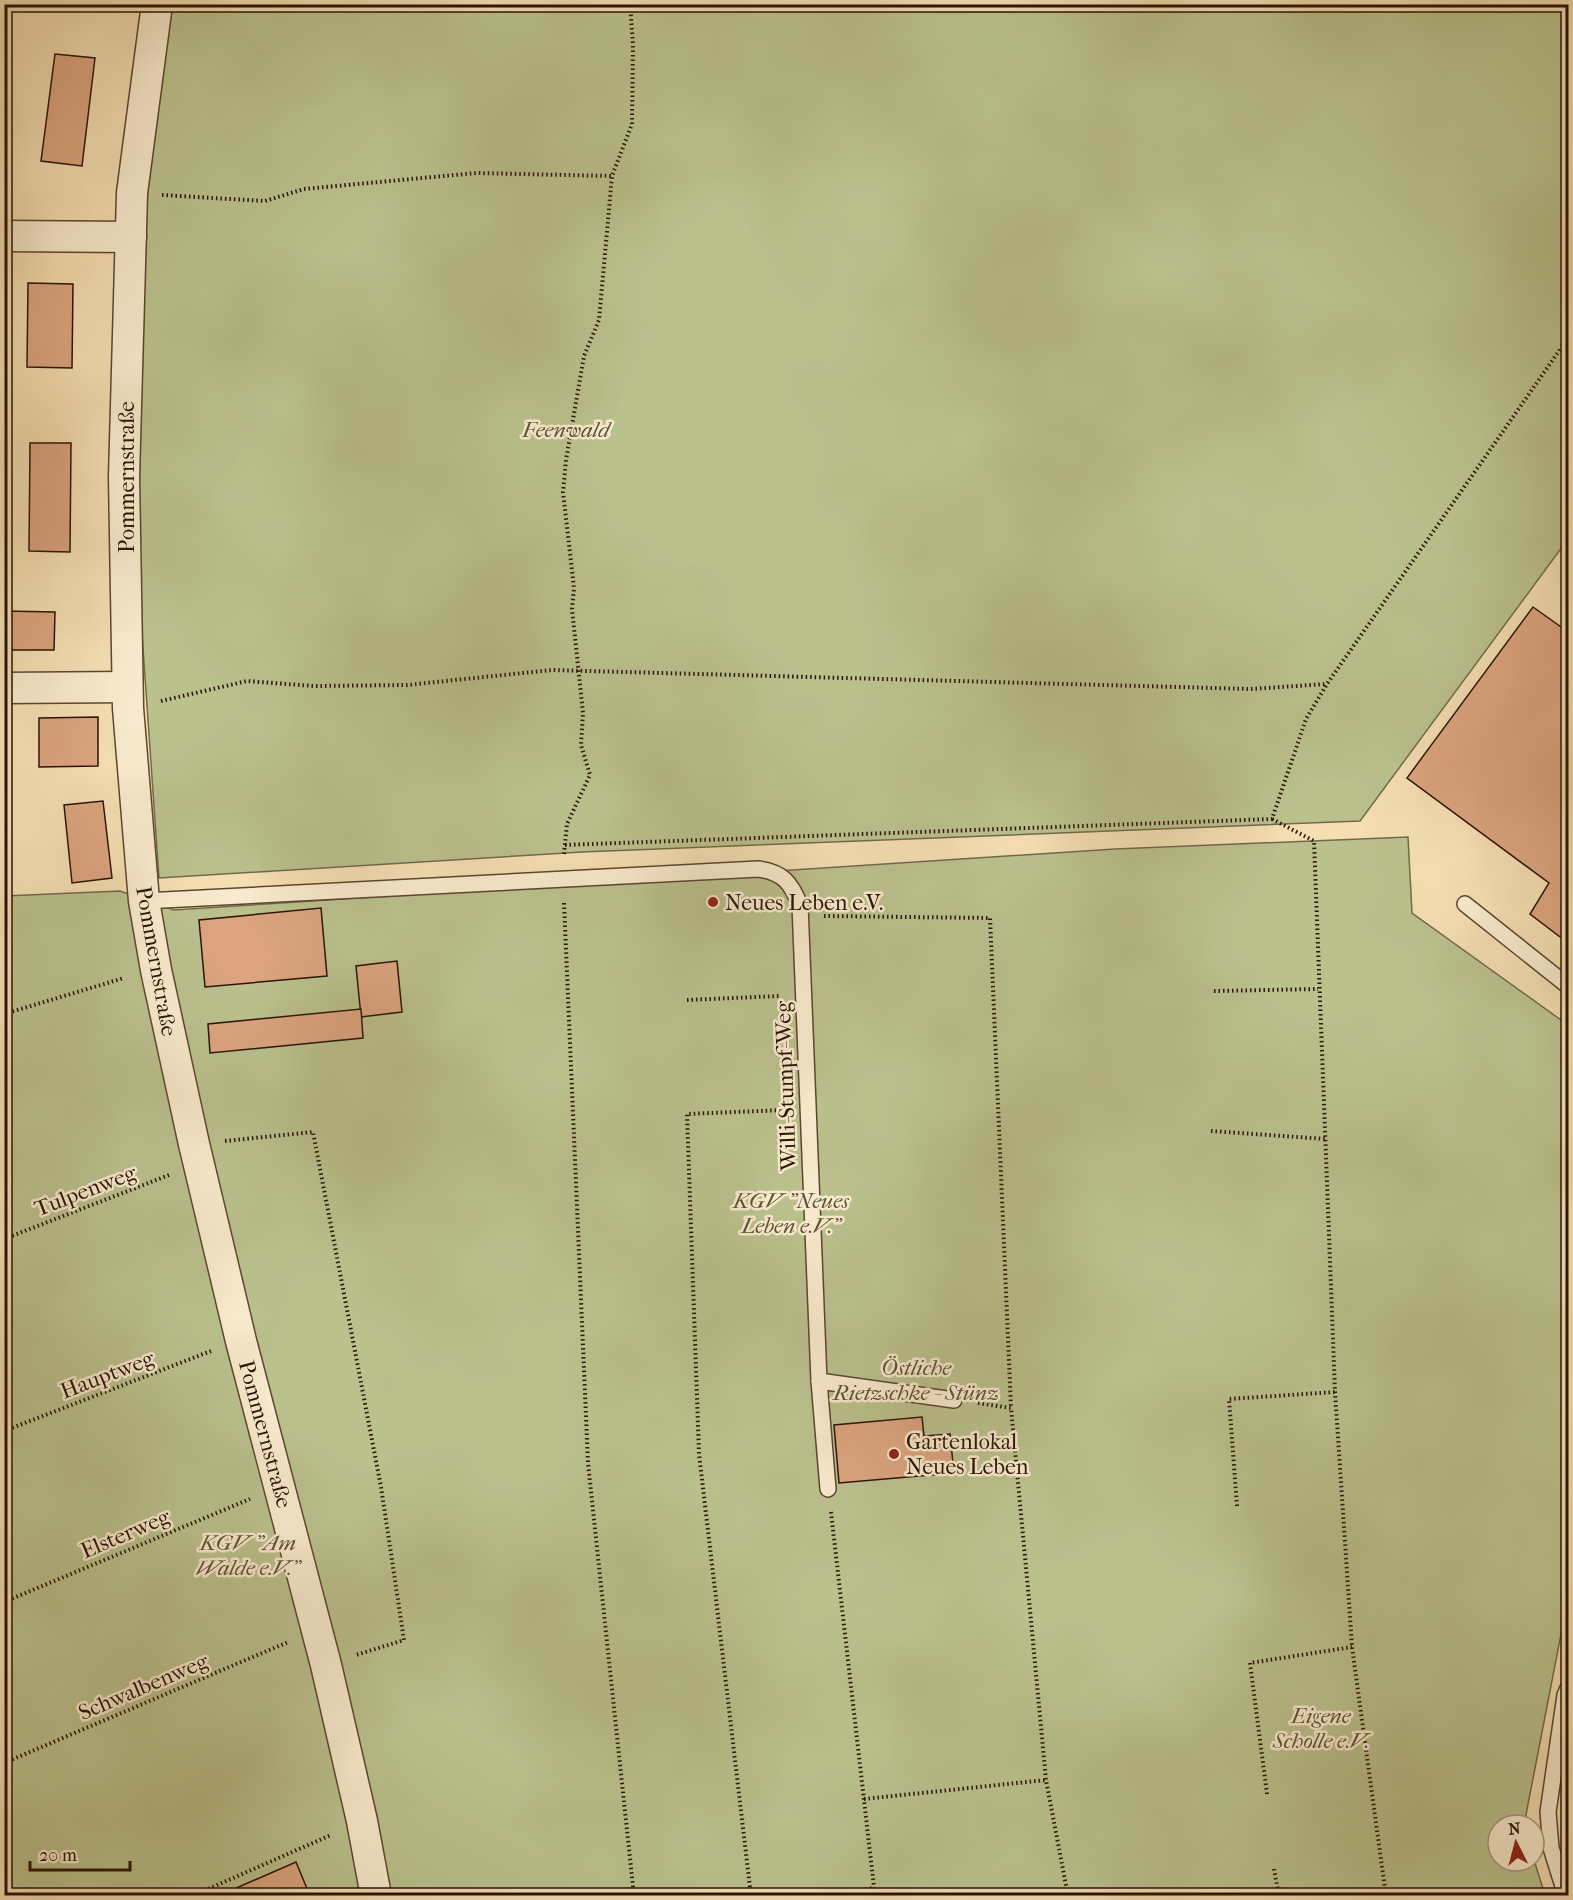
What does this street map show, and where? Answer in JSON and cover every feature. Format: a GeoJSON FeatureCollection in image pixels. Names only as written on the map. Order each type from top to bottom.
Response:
{"type":"FeatureCollection","features":[{"type":"Feature","properties":{"kind":"street","name":"Pommernstraße"},"geometry":{"type":"LineString","coordinates":[[157,4],[132,193],[124,477],[128,698],[144,901],[156,970],[194,1144],[241,1341],[326,1665],[362,1821],[376,1896]]}},
{"type":"Feature","properties":{"kind":"street"},"geometry":{"type":"LineString","coordinates":[[4,236],[131,237]]}},
{"type":"Feature","properties":{"kind":"street"},"geometry":{"type":"LineString","coordinates":[[4,688],[128,698]]}},
{"type":"Feature","properties":{"kind":"lane","name":"Willi-Stumpf-Weg"},"geometry":{"type":"LineString","coordinates":[[563,878],[758,869],[774,871],[793,887],[800,905],[819,1381],[828,1489]]}},
{"type":"Feature","properties":{"kind":"lane"},"geometry":{"type":"LineString","coordinates":[[144,901],[563,878]]}},
{"type":"Feature","properties":{"kind":"lane"},"geometry":{"type":"LineString","coordinates":[[1465,904],[1569,986]]}},
{"type":"Feature","properties":{"kind":"lane"},"geometry":{"type":"LineString","coordinates":[[819,1381],[954,1400]]}},
{"type":"Feature","properties":{"kind":"lane"},"geometry":{"type":"LineString","coordinates":[[1566,1896],[1551,1848],[1548,1812],[1565,1695],[1569,1688]]}},
{"type":"Feature","properties":{"kind":"path"},"geometry":{"type":"LineString","coordinates":[[630,4],[633,45],[632,124],[612,176],[599,320],[584,356],[566,460],[563,492],[573,588],[572,609],[580,670],[583,713],[581,744],[590,775],[567,824],[565,845],[1272,819],[1314,841],[1335,1392],[1352,1647],[1386,1896]]}},
{"type":"Feature","properties":{"kind":"path"},"geometry":{"type":"LineString","coordinates":[[132,193],[265,201],[304,189],[476,173],[612,176]]}},
{"type":"Feature","properties":{"kind":"path"},"geometry":{"type":"LineString","coordinates":[[1272,819],[1306,719],[1327,684],[1569,338]]}},
{"type":"Feature","properties":{"kind":"path"},"geometry":{"type":"LineString","coordinates":[[128,698],[248,681],[314,686],[407,685],[503,673],[580,670],[1250,689],[1327,684]]}},
{"type":"Feature","properties":{"kind":"path"},"geometry":{"type":"LineString","coordinates":[[563,878],[588,1464],[634,1896]]}},
{"type":"Feature","properties":{"kind":"path"},"geometry":{"type":"LineString","coordinates":[[800,916],[990,918],[1011,1408],[1046,1780],[1068,1896]]}},
{"type":"Feature","properties":{"kind":"path"},"geometry":{"type":"LineString","coordinates":[[4,1014],[134,975]]}},
{"type":"Feature","properties":{"kind":"path"},"geometry":{"type":"LineString","coordinates":[[1214,990],[1318,988]]}},
{"type":"Feature","properties":{"kind":"path"},"geometry":{"type":"LineString","coordinates":[[687,1000],[804,994]]}},
{"type":"Feature","properties":{"kind":"path"},"geometry":{"type":"LineString","coordinates":[[752,1896],[699,1454],[687,1114],[808,1109]]}},
{"type":"Feature","properties":{"kind":"path"},"geometry":{"type":"LineString","coordinates":[[1211,1131],[1326,1139]]}},
{"type":"Feature","properties":{"kind":"path"},"geometry":{"type":"LineString","coordinates":[[194,1144],[313,1132],[381,1488],[404,1641],[326,1665]]}},
{"type":"Feature","properties":{"kind":"path","name":"Tulpenweg"},"geometry":{"type":"LineString","coordinates":[[4,1239],[177,1172]]}},
{"type":"Feature","properties":{"kind":"path","name":"Hauptweg"},"geometry":{"type":"LineString","coordinates":[[4,1431],[214,1350]]}},
{"type":"Feature","properties":{"kind":"path"},"geometry":{"type":"LineString","coordinates":[[1237,1506],[1229,1399],[1335,1392]]}},
{"type":"Feature","properties":{"kind":"path"},"geometry":{"type":"LineString","coordinates":[[954,1400],[1011,1408]]}},
{"type":"Feature","properties":{"kind":"path"},"geometry":{"type":"LineString","coordinates":[[828,1489],[875,1896]]}},
{"type":"Feature","properties":{"kind":"path","name":"Elsterweg"},"geometry":{"type":"LineString","coordinates":[[4,1602],[259,1495]]}},
{"type":"Feature","properties":{"kind":"path","name":"Schwalbenweg"},"geometry":{"type":"LineString","coordinates":[[4,1763],[295,1639]]}},
{"type":"Feature","properties":{"kind":"path"},"geometry":{"type":"LineString","coordinates":[[1267,1794],[1250,1663],[1352,1647]]}},
{"type":"Feature","properties":{"kind":"path"},"geometry":{"type":"LineString","coordinates":[[864,1799],[1046,1780]]}},
{"type":"Feature","properties":{"kind":"path"},"geometry":{"type":"LineString","coordinates":[[192,1896],[340,1831]]}},
{"type":"Feature","properties":{"kind":"path"},"geometry":{"type":"LineString","coordinates":[[1274,1869],[1279,1896]]}},
{"type":"Feature","properties":{"kind":"path"},"geometry":{"type":"LineString","coordinates":[[812,1896],[874,1888]]}},
{"type":"Feature","properties":{"kind":"green space","name":"Feenwald"},"geometry":{"type":"Polygon","coordinates":[[[170,5],[1568,5],[1568,539],[1360,821],[582,852],[159,878],[137,562],[147,198],[170,5]]]}},
{"type":"Feature","properties":{"kind":"green space","name":"Östliche Rietzschke - Stünz"},"geometry":{"type":"Polygon","coordinates":[[[1408,837],[1412,913],[1568,1025],[1568,1598],[1526,1813],[1486,1813],[1486,1873],[1538,1873],[1545,1895],[5,1895],[4,896],[120,891],[174,910],[1115,849],[1408,837]]]}},
{"type":"Feature","properties":{"kind":"building"},"geometry":{"type":"Polygon","coordinates":[[[55,54],[95,58],[82,166],[41,161],[55,54]]]}},
{"type":"Feature","properties":{"kind":"building"},"geometry":{"type":"Polygon","coordinates":[[[28,283],[73,284],[72,368],[27,367],[28,283]]]}},
{"type":"Feature","properties":{"kind":"building"},"geometry":{"type":"Polygon","coordinates":[[[30,443],[71,443],[70,552],[29,551],[30,443]]]}},
{"type":"Feature","properties":{"kind":"building"},"geometry":{"type":"Polygon","coordinates":[[[1533,607],[1568,632],[1568,943],[1530,914],[1549,883],[1407,778],[1533,607]]]}},
{"type":"Feature","properties":{"kind":"building"},"geometry":{"type":"Polygon","coordinates":[[[4,611],[55,612],[54,650],[4,650],[4,611]]]}},
{"type":"Feature","properties":{"kind":"building"},"geometry":{"type":"Polygon","coordinates":[[[98,717],[98,766],[39,767],[39,718],[98,717]]]}},
{"type":"Feature","properties":{"kind":"building"},"geometry":{"type":"Polygon","coordinates":[[[103,801],[112,878],[72,883],[64,805],[103,801]]]}},
{"type":"Feature","properties":{"kind":"building"},"geometry":{"type":"Polygon","coordinates":[[[321,908],[327,976],[205,987],[199,920],[321,908]]]}},
{"type":"Feature","properties":{"kind":"building"},"geometry":{"type":"Polygon","coordinates":[[[397,961],[402,1012],[361,1017],[356,966],[397,961]]]}},
{"type":"Feature","properties":{"kind":"building"},"geometry":{"type":"Polygon","coordinates":[[[361,1009],[363,1038],[210,1053],[208,1024],[361,1009]]]}},
{"type":"Feature","properties":{"kind":"building","name":"Gartenlokal Neues Leben"},"geometry":{"type":"Polygon","coordinates":[[[922,1417],[924,1436],[950,1434],[954,1473],[839,1483],[834,1425],[922,1417]]]}},
{"type":"Feature","properties":{"kind":"building"},"geometry":{"type":"Polygon","coordinates":[[[296,1862],[310,1896],[218,1896],[296,1862]]]}},
{"type":"Feature","properties":{"kind":"place","name":"Neues Leben e.V."},"geometry":{"type":"Point","coordinates":[713,902]}},
{"type":"Feature","properties":{"kind":"place","name":"Gartenlokal Neues Leben"},"geometry":{"type":"Point","coordinates":[894,1454]}},
{"type":"Feature","properties":{"kind":"park label","name":"KGV \"Neues Leben e.V.\""},"geometry":{"type":"Point","coordinates":[791,1212]}},
{"type":"Feature","properties":{"kind":"park label","name":"KGV \"Am Walde e.V.\""},"geometry":{"type":"Point","coordinates":[248,1554]}},
{"type":"Feature","properties":{"kind":"park label","name":"Eigene Scholle e.V."},"geometry":{"type":"Point","coordinates":[1321,1728]}}]}
